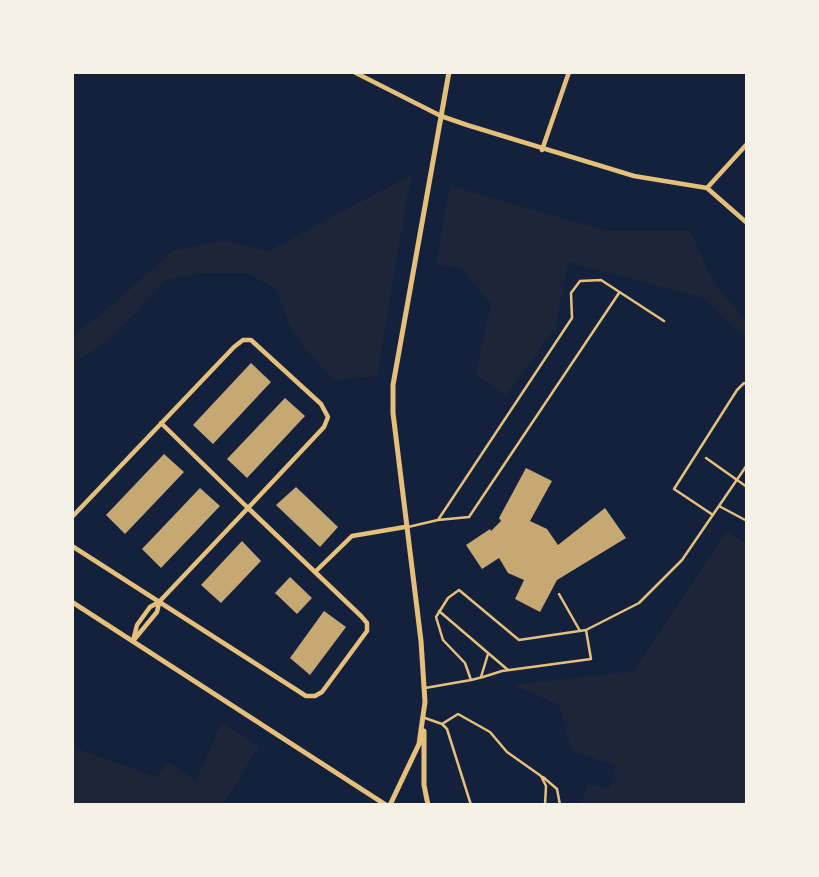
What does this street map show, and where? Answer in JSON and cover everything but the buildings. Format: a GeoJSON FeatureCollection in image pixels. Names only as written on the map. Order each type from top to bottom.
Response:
{"type":"FeatureCollection","features":[{"type":"Feature","properties":{"kind":"street"},"geometry":{"type":"LineString","coordinates":[[354,72],[441,116],[634,176],[707,188],[747,223]]}},
{"type":"Feature","properties":{"kind":"street"},"geometry":{"type":"LineString","coordinates":[[428,805],[424,785],[425,688],[405,527],[393,413],[393,385],[449,72]]}},
{"type":"Feature","properties":{"kind":"street"},"geometry":{"type":"LineString","coordinates":[[542,149],[569,72]]}},
{"type":"Feature","properties":{"kind":"street"},"geometry":{"type":"LineString","coordinates":[[707,188],[747,144]]}},
{"type":"Feature","properties":{"kind":"street"},"geometry":{"type":"LineString","coordinates":[[72,517],[234,346],[247,339],[260,345],[328,414],[324,427],[159,602],[150,607],[137,625],[133,641]]}},
{"type":"Feature","properties":{"kind":"street"},"geometry":{"type":"LineString","coordinates":[[72,546],[300,693],[315,696],[322,692],[368,627],[361,616],[316,571],[161,423]]}},
{"type":"Feature","properties":{"kind":"street"},"geometry":{"type":"LineString","coordinates":[[316,571],[352,536],[405,527]]}},
{"type":"Feature","properties":{"kind":"street"},"geometry":{"type":"LineString","coordinates":[[72,602],[388,805],[412,764],[424,718]]}},
{"type":"Feature","properties":{"kind":"lane"},"geometry":{"type":"LineString","coordinates":[[438,520],[572,318],[570,303],[575,286],[580,281],[593,278],[601,280],[664,321]]}},
{"type":"Feature","properties":{"kind":"lane"},"geometry":{"type":"LineString","coordinates":[[405,527],[469,517],[620,292]]}},
{"type":"Feature","properties":{"kind":"lane"},"geometry":{"type":"LineString","coordinates":[[713,515],[674,489],[737,390],[744,383],[747,385]]}},
{"type":"Feature","properties":{"kind":"lane"},"geometry":{"type":"LineString","coordinates":[[706,458],[747,487]]}},
{"type":"Feature","properties":{"kind":"lane"},"geometry":{"type":"LineString","coordinates":[[471,680],[465,663],[443,640],[436,617],[448,598],[459,590],[519,640],[586,630],[639,603],[682,560],[747,465]]}},
{"type":"Feature","properties":{"kind":"lane"},"geometry":{"type":"LineString","coordinates":[[719,506],[747,521]]}},
{"type":"Feature","properties":{"kind":"lane"},"geometry":{"type":"LineString","coordinates":[[559,594],[580,631]]}},
{"type":"Feature","properties":{"kind":"lane"},"geometry":{"type":"LineString","coordinates":[[439,611],[508,670]]}},
{"type":"Feature","properties":{"kind":"lane"},"geometry":{"type":"LineString","coordinates":[[425,688],[508,670],[591,659],[586,630]]}},
{"type":"Feature","properties":{"kind":"lane"},"geometry":{"type":"LineString","coordinates":[[480,678],[488,654]]}},
{"type":"Feature","properties":{"kind":"lane"},"geometry":{"type":"LineString","coordinates":[[442,724],[453,715],[465,715],[490,732],[507,752],[557,789],[560,805]]}},
{"type":"Feature","properties":{"kind":"lane"},"geometry":{"type":"LineString","coordinates":[[424,718],[442,724],[450,738],[471,805]]}},
{"type":"Feature","properties":{"kind":"lane"},"geometry":{"type":"LineString","coordinates":[[541,776],[546,786],[545,805]]}},
{"type":"Feature","properties":{"kind":"shaded area"},"geometry":{"type":"Polygon","coordinates":[[[411,175],[377,376],[332,380],[293,333],[276,290],[248,273],[203,273],[168,279],[106,343],[72,363],[72,336],[98,317],[173,251],[224,240],[268,251],[411,175]]]}},
{"type":"Feature","properties":{"kind":"shaded area"},"geometry":{"type":"Polygon","coordinates":[[[450,186],[607,231],[690,231],[714,283],[747,322],[747,340],[704,298],[568,262],[555,328],[506,396],[476,374],[491,304],[461,269],[437,264],[450,186]]]}},
{"type":"Feature","properties":{"kind":"shaded area"},"geometry":{"type":"Polygon","coordinates":[[[727,532],[747,543],[747,805],[581,805],[588,784],[610,789],[616,766],[572,751],[559,705],[513,685],[633,671],[727,532]]]}},
{"type":"Feature","properties":{"kind":"shaded area"},"geometry":{"type":"Polygon","coordinates":[[[222,722],[259,746],[223,805],[72,805],[72,747],[157,777],[168,762],[196,781],[222,722]]]}}]}
